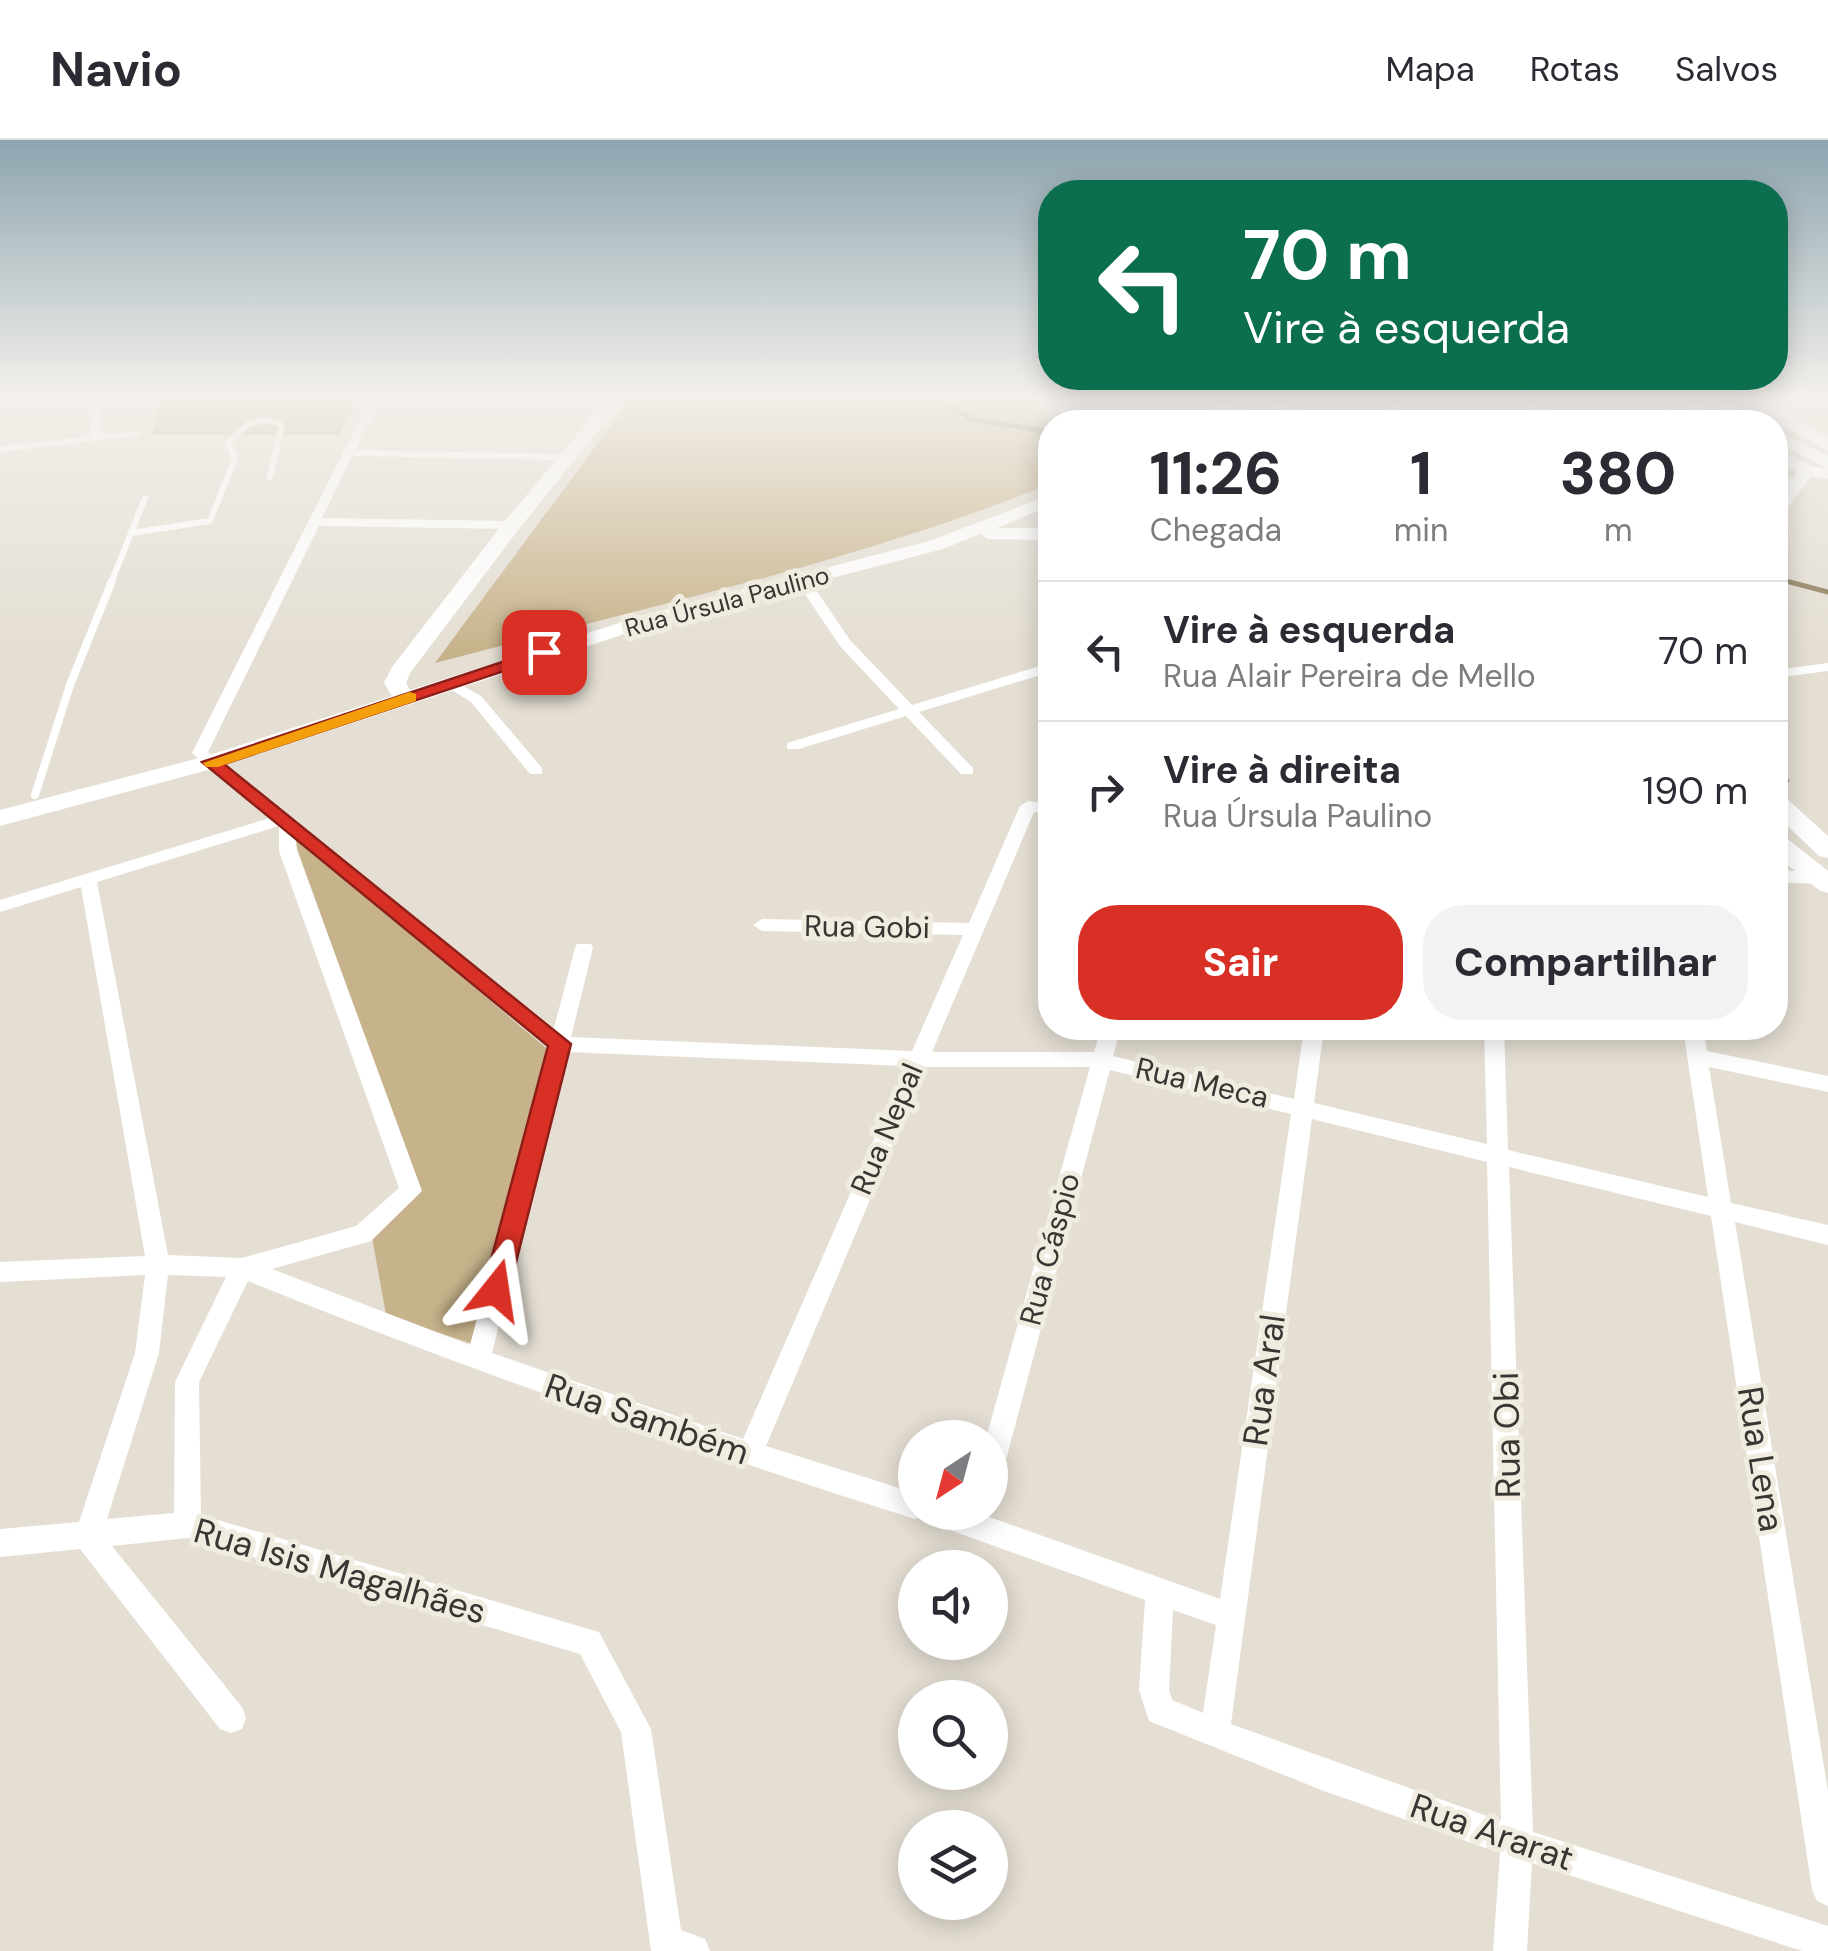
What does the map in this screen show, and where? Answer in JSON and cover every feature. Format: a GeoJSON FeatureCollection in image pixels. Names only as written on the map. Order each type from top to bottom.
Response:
{"type":"FeatureCollection","features":[{"type":"Feature","properties":{"kind":"main road"},"geometry":{"type":"LineString","coordinates":[[403,681],[512,525],[548,482]]}},
{"type":"Feature","properties":{"kind":"main road","name":"Rua Úrsula Paulino"},"geometry":{"type":"LineString","coordinates":[[444,680],[616,620],[949,530],[1038,497]]}},
{"type":"Feature","properties":{"kind":"main road","name":"Rua Úrsula Paulino"},"geometry":{"type":"LineString","coordinates":[[0,804],[206,758],[403,681],[444,680],[648,620],[803,581],[963,536],[1038,505]]}},
{"type":"Feature","properties":{"kind":"main road"},"geometry":{"type":"LineString","coordinates":[[963,536],[1038,534]]}},
{"type":"Feature","properties":{"kind":"main road"},"geometry":{"type":"LineString","coordinates":[[403,681],[444,680]]}},
{"type":"Feature","properties":{"kind":"main road","name":"Rua Úrsula Paulino"},"geometry":{"type":"LineString","coordinates":[[0,818],[206,758],[356,704],[403,681]]}},
{"type":"Feature","properties":{"kind":"main road"},"geometry":{"type":"LineString","coordinates":[[1788,813],[1828,850]]}},
{"type":"Feature","properties":{"kind":"main road"},"geometry":{"type":"LineString","coordinates":[[1788,853],[1823,881]]}},
{"type":"Feature","properties":{"kind":"street"},"geometry":{"type":"LineString","coordinates":[[333,482],[206,758],[560,1044]]}},
{"type":"Feature","properties":{"kind":"street"},"geometry":{"type":"LineString","coordinates":[[314,522],[512,525]]}},
{"type":"Feature","properties":{"kind":"street"},"geometry":{"type":"LineString","coordinates":[[803,581],[845,643],[967,771]]}},
{"type":"Feature","properties":{"kind":"street"},"geometry":{"type":"LineString","coordinates":[[1788,659],[1828,654]]}},
{"type":"Feature","properties":{"kind":"street"},"geometry":{"type":"LineString","coordinates":[[1788,672],[1828,667]]}},
{"type":"Feature","properties":{"kind":"street"},"geometry":{"type":"LineString","coordinates":[[794,746],[1038,670]]}},
{"type":"Feature","properties":{"kind":"street"},"geometry":{"type":"LineString","coordinates":[[444,680],[476,699],[536,771]]}},
{"type":"Feature","properties":{"kind":"street","name":"Rua Nepal"},"geometry":{"type":"LineString","coordinates":[[749,1455],[973,929],[1038,809]]}},
{"type":"Feature","properties":{"kind":"street"},"geometry":{"type":"LineString","coordinates":[[0,906],[284,823]]}},
{"type":"Feature","properties":{"kind":"street"},"geometry":{"type":"LineString","coordinates":[[0,1272],[158,1265],[242,1268],[363,1234],[411,1191],[288,851],[284,823]]}},
{"type":"Feature","properties":{"kind":"street"},"geometry":{"type":"LineString","coordinates":[[1788,877],[1823,881]]}},
{"type":"Feature","properties":{"kind":"street"},"geometry":{"type":"LineString","coordinates":[[88,878],[158,1265],[147,1353],[88,1537],[231,1718]]}},
{"type":"Feature","properties":{"kind":"street","name":"Rua Gobi"},"geometry":{"type":"LineString","coordinates":[[762,925],[973,929]]}},
{"type":"Feature","properties":{"kind":"street"},"geometry":{"type":"LineString","coordinates":[[478,1361],[584,948]]}},
{"type":"Feature","properties":{"kind":"street","name":"Rua Cáspio"},"geometry":{"type":"LineString","coordinates":[[1004,1420],[1107,1040]]}},
{"type":"Feature","properties":{"kind":"street","name":"Rua Aral"},"geometry":{"type":"LineString","coordinates":[[1215,1733],[1312,1040]]}},
{"type":"Feature","properties":{"kind":"street","name":"Rua Obi"},"geometry":{"type":"LineString","coordinates":[[1495,1040],[1517,1842],[1510,1951]]}},
{"type":"Feature","properties":{"kind":"street","name":"Rua Lena"},"geometry":{"type":"LineString","coordinates":[[1695,1040],[1828,1890]]}},
{"type":"Feature","properties":{"kind":"street","name":"Rua Meca"},"geometry":{"type":"LineString","coordinates":[[560,1044],[917,1059],[1100,1060],[1828,1234]]}},
{"type":"Feature","properties":{"kind":"street"},"geometry":{"type":"LineString","coordinates":[[1698,1057],[1828,1084]]}},
{"type":"Feature","properties":{"kind":"street"},"geometry":{"type":"LineString","coordinates":[[188,1525],[188,1382],[242,1268]]}},
{"type":"Feature","properties":{"kind":"street","name":"Rua Sambém"},"geometry":{"type":"LineString","coordinates":[[242,1268],[478,1361],[749,1455],[898,1501]]}},
{"type":"Feature","properties":{"kind":"street","name":"Rua Isis Magalhães"},"geometry":{"type":"LineString","coordinates":[[0,1543],[188,1525],[589,1642],[636,1729],[676,1947]]}},
{"type":"Feature","properties":{"kind":"street"},"geometry":{"type":"LineString","coordinates":[[1005,1530],[1230,1616]]}},
{"type":"Feature","properties":{"kind":"street","name":"Rua Ararat"},"geometry":{"type":"LineString","coordinates":[[1160,1592],[1154,1690],[1160,1710],[1517,1842],[1828,1944]]}},
{"type":"Feature","properties":{"kind":"lane"},"geometry":{"type":"LineString","coordinates":[[131,534],[210,520],[226,482]]}},
{"type":"Feature","properties":{"kind":"lane"},"geometry":{"type":"LineString","coordinates":[[35,795],[70,685],[145,498]]}},
{"type":"Feature","properties":{"kind":"shaded area"},"geometry":{"type":"Polygon","coordinates":[[[569,482],[1038,482],[1038,488],[975,512],[823,561],[435,663],[569,482]]]}},
{"type":"Feature","properties":{"kind":"shaded area"},"geometry":{"type":"Polygon","coordinates":[[[292,834],[552,1053],[476,1345],[386,1315],[372,1237],[420,1191],[292,834]]]}},
{"type":"Feature","properties":{"kind":"waterway"},"geometry":{"type":"LineString","coordinates":[[1788,581],[1828,592]]}},
{"type":"Feature","properties":{"kind":"slow traffic"},"geometry":{"type":"LineString","coordinates":[[212,763],[410,698]]}},
{"type":"Feature","properties":{"kind":"route"},"geometry":{"type":"LineString","coordinates":[[496,1290],[560,1044],[211,762],[544,652]]}}]}
